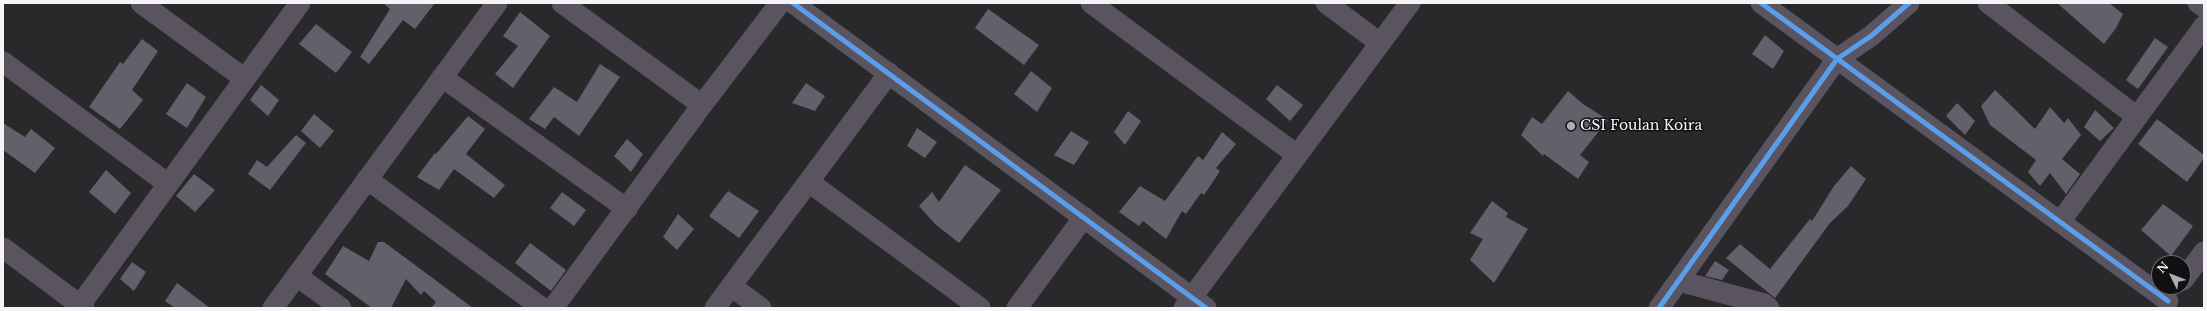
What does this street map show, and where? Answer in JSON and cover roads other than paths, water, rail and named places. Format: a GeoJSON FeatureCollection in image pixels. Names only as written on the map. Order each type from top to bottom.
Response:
{"type":"FeatureCollection","features":[{"type":"Feature","properties":{"kind":"street"},"geometry":{"type":"LineString","coordinates":[[141,3],[245,79]]}},
{"type":"Feature","properties":{"kind":"street"},"geometry":{"type":"LineString","coordinates":[[3,248],[81,307],[168,184],[300,3]]}},
{"type":"Feature","properties":{"kind":"street"},"geometry":{"type":"LineString","coordinates":[[273,308],[496,3]]}},
{"type":"Feature","properties":{"kind":"street"},"geometry":{"type":"LineString","coordinates":[[562,3],[702,105]]}},
{"type":"Feature","properties":{"kind":"street"},"geometry":{"type":"LineString","coordinates":[[553,308],[702,105],[780,3]]}},
{"type":"Feature","properties":{"kind":"street"},"geometry":{"type":"LineString","coordinates":[[793,3],[1084,217],[1194,304],[1297,155],[1410,3]]}},
{"type":"Feature","properties":{"kind":"street"},"geometry":{"type":"LineString","coordinates":[[1091,3],[1297,155]]}},
{"type":"Feature","properties":{"kind":"street"},"geometry":{"type":"LineString","coordinates":[[1326,3],[1380,43]]}},
{"type":"Feature","properties":{"kind":"street"},"geometry":{"type":"LineString","coordinates":[[1761,3],[2060,222],[2170,299]]}},
{"type":"Feature","properties":{"kind":"street"},"geometry":{"type":"LineString","coordinates":[[1659,308],[1836,59],[1871,36],[1909,3]]}},
{"type":"Feature","properties":{"kind":"street"},"geometry":{"type":"LineString","coordinates":[[1988,3],[2137,117]]}},
{"type":"Feature","properties":{"kind":"street"},"geometry":{"type":"LineString","coordinates":[[2198,3],[2204,7]]}},
{"type":"Feature","properties":{"kind":"street"},"geometry":{"type":"LineString","coordinates":[[2060,222],[2204,26]]}},
{"type":"Feature","properties":{"kind":"street"},"geometry":{"type":"LineString","coordinates":[[3,62],[168,184]]}},
{"type":"Feature","properties":{"kind":"street"},"geometry":{"type":"LineString","coordinates":[[715,308],[889,73]]}},
{"type":"Feature","properties":{"kind":"street"},"geometry":{"type":"LineString","coordinates":[[442,77],[627,209]]}},
{"type":"Feature","properties":{"kind":"street"},"geometry":{"type":"LineString","coordinates":[[367,179],[542,308]]}},
{"type":"Feature","properties":{"kind":"street"},"geometry":{"type":"LineString","coordinates":[[809,182],[980,308]]}},
{"type":"Feature","properties":{"kind":"street"},"geometry":{"type":"LineString","coordinates":[[1017,308],[1084,217]]}},
{"type":"Feature","properties":{"kind":"street"},"geometry":{"type":"LineString","coordinates":[[2191,269],[2204,252]]}},
{"type":"Feature","properties":{"kind":"street"},"geometry":{"type":"LineString","coordinates":[[297,276],[341,308]]}},
{"type":"Feature","properties":{"kind":"street"},"geometry":{"type":"LineString","coordinates":[[1679,281],[1764,304],[1769,308]]}},
{"type":"Feature","properties":{"kind":"street"},"geometry":{"type":"LineString","coordinates":[[731,286],[761,308]]}},
{"type":"Feature","properties":{"kind":"place","name":"CSI Foulan Koira"},"geometry":{"type":"Point","coordinates":[1571,126]}}]}
